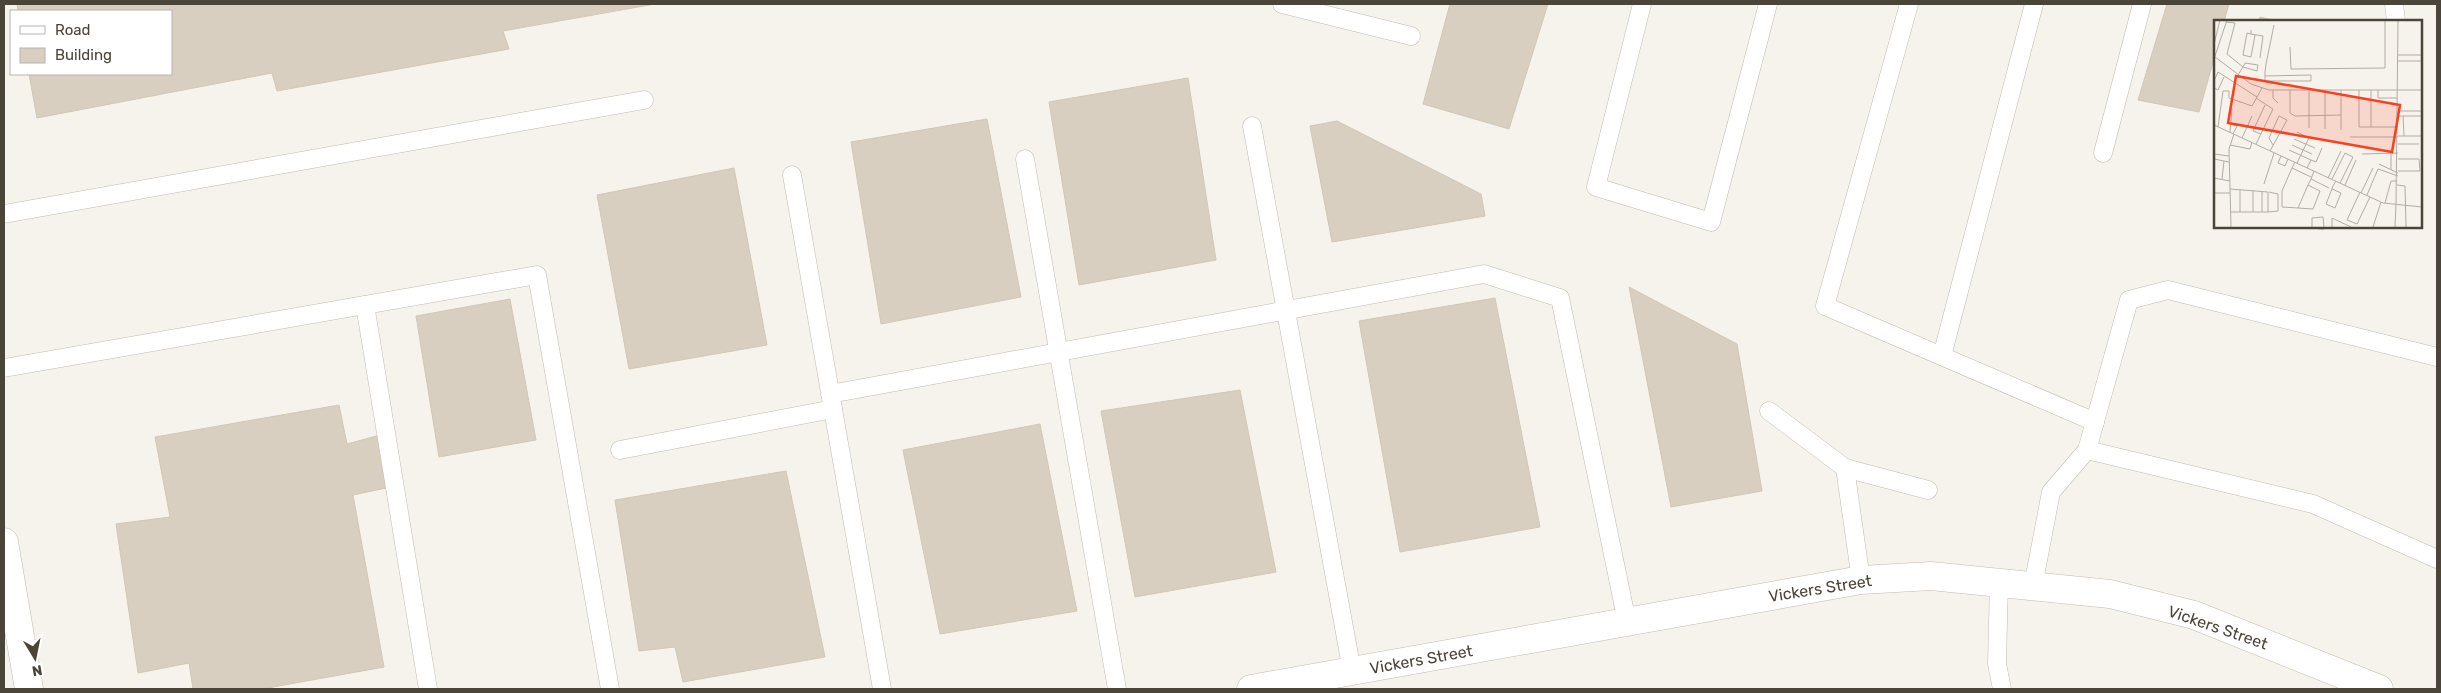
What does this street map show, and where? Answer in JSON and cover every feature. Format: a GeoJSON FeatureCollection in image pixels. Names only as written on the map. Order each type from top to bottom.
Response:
{"type":"FeatureCollection","features":[{"type":"Feature","properties":{"kind":"street"},"geometry":{"type":"LineString","coordinates":[[4,542],[9,601],[29,689]]}},
{"type":"Feature","properties":{"kind":"street","name":"Vickers Street"},"geometry":{"type":"LineString","coordinates":[[1251,689],[1861,580],[1931,576],[2110,594],[2194,615],[2379,689]]}},
{"type":"Feature","properties":{"kind":"lane"},"geometry":{"type":"LineString","coordinates":[[1282,4],[1411,36]]}},
{"type":"Feature","properties":{"kind":"lane"},"geometry":{"type":"LineString","coordinates":[[1642,4],[1596,187],[1711,222],[1768,4]]}},
{"type":"Feature","properties":{"kind":"lane"},"geometry":{"type":"LineString","coordinates":[[1909,4],[1825,306],[2095,422]]}},
{"type":"Feature","properties":{"kind":"lane"},"geometry":{"type":"LineString","coordinates":[[1942,356],[2034,4]]}},
{"type":"Feature","properties":{"kind":"lane"},"geometry":{"type":"LineString","coordinates":[[2103,153],[2142,4]]}},
{"type":"Feature","properties":{"kind":"lane"},"geometry":{"type":"LineString","coordinates":[[2394,4],[2396,20]]}},
{"type":"Feature","properties":{"kind":"lane"},"geometry":{"type":"LineString","coordinates":[[4,214],[644,100]]}},
{"type":"Feature","properties":{"kind":"lane"},"geometry":{"type":"LineString","coordinates":[[1252,126],[1352,671]]}},
{"type":"Feature","properties":{"kind":"lane"},"geometry":{"type":"LineString","coordinates":[[1025,159],[1117,689]]}},
{"type":"Feature","properties":{"kind":"lane"},"geometry":{"type":"LineString","coordinates":[[792,175],[882,689]]}},
{"type":"Feature","properties":{"kind":"lane"},"geometry":{"type":"LineString","coordinates":[[620,450],[832,401],[1059,352],[1484,274],[1560,298],[1627,622]]}},
{"type":"Feature","properties":{"kind":"lane"},"geometry":{"type":"LineString","coordinates":[[4,368],[537,275],[610,689]]}},
{"type":"Feature","properties":{"kind":"lane"},"geometry":{"type":"LineString","coordinates":[[2033,586],[2051,492],[2087,450],[2128,300],[2168,290],[2437,356]]}},
{"type":"Feature","properties":{"kind":"lane"},"geometry":{"type":"LineString","coordinates":[[365,305],[428,689]]}},
{"type":"Feature","properties":{"kind":"lane"},"geometry":{"type":"LineString","coordinates":[[1769,411],[1845,468],[1928,490]]}},
{"type":"Feature","properties":{"kind":"lane"},"geometry":{"type":"LineString","coordinates":[[2087,450],[2313,504],[2437,559]]}},
{"type":"Feature","properties":{"kind":"lane"},"geometry":{"type":"LineString","coordinates":[[1845,468],[1861,580]]}},
{"type":"Feature","properties":{"kind":"lane"},"geometry":{"type":"LineString","coordinates":[[1998,582],[1997,664],[2002,689]]}},
{"type":"Feature","properties":{"kind":"building"},"geometry":{"type":"Polygon","coordinates":[[[17,4],[655,4],[503,31],[509,49],[277,91],[272,73],[37,118],[29,75],[172,75],[172,10],[18,10],[17,4]]]}},
{"type":"Feature","properties":{"kind":"building"},"geometry":{"type":"Polygon","coordinates":[[[1450,4],[1548,4],[1509,129],[1423,104],[1450,4]]]}},
{"type":"Feature","properties":{"kind":"building"},"geometry":{"type":"Polygon","coordinates":[[[2167,4],[2229,4],[2224,20],[2214,20],[2214,59],[2199,112],[2138,100],[2167,4]]]}},
{"type":"Feature","properties":{"kind":"building"},"geometry":{"type":"Polygon","coordinates":[[[2260,17],[2273,20],[2258,20],[2260,17]]]}},
{"type":"Feature","properties":{"kind":"building"},"geometry":{"type":"Polygon","coordinates":[[[1188,78],[1216,260],[1079,285],[1049,102],[1188,78]]]}},
{"type":"Feature","properties":{"kind":"building"},"geometry":{"type":"Polygon","coordinates":[[[987,119],[1021,297],[881,324],[851,142],[987,119]]]}},
{"type":"Feature","properties":{"kind":"building"},"geometry":{"type":"Polygon","coordinates":[[[1337,121],[1481,194],[1485,216],[1332,242],[1310,126],[1337,121]]]}},
{"type":"Feature","properties":{"kind":"building"},"geometry":{"type":"Polygon","coordinates":[[[734,168],[767,345],[629,369],[597,195],[734,168]]]}},
{"type":"Feature","properties":{"kind":"building"},"geometry":{"type":"Polygon","coordinates":[[[1629,287],[1737,344],[1762,491],[1671,507],[1629,287]]]}},
{"type":"Feature","properties":{"kind":"building"},"geometry":{"type":"Polygon","coordinates":[[[1495,298],[1540,527],[1400,552],[1359,321],[1495,298]]]}},
{"type":"Feature","properties":{"kind":"building"},"geometry":{"type":"Polygon","coordinates":[[[510,299],[536,440],[439,457],[416,316],[510,299]]]}},
{"type":"Feature","properties":{"kind":"building"},"geometry":{"type":"Polygon","coordinates":[[[1240,390],[1276,572],[1135,597],[1101,411],[1240,390]]]}},
{"type":"Feature","properties":{"kind":"building"},"geometry":{"type":"Polygon","coordinates":[[[339,405],[347,444],[380,435],[386,488],[353,495],[384,667],[262,689],[193,689],[189,663],[138,673],[116,524],[170,517],[155,437],[339,405]]]}},
{"type":"Feature","properties":{"kind":"building"},"geometry":{"type":"Polygon","coordinates":[[[1040,424],[1077,611],[940,634],[903,450],[1040,424]]]}},
{"type":"Feature","properties":{"kind":"building"},"geometry":{"type":"Polygon","coordinates":[[[786,471],[825,657],[683,682],[675,647],[639,651],[615,500],[786,471]]]}}]}
